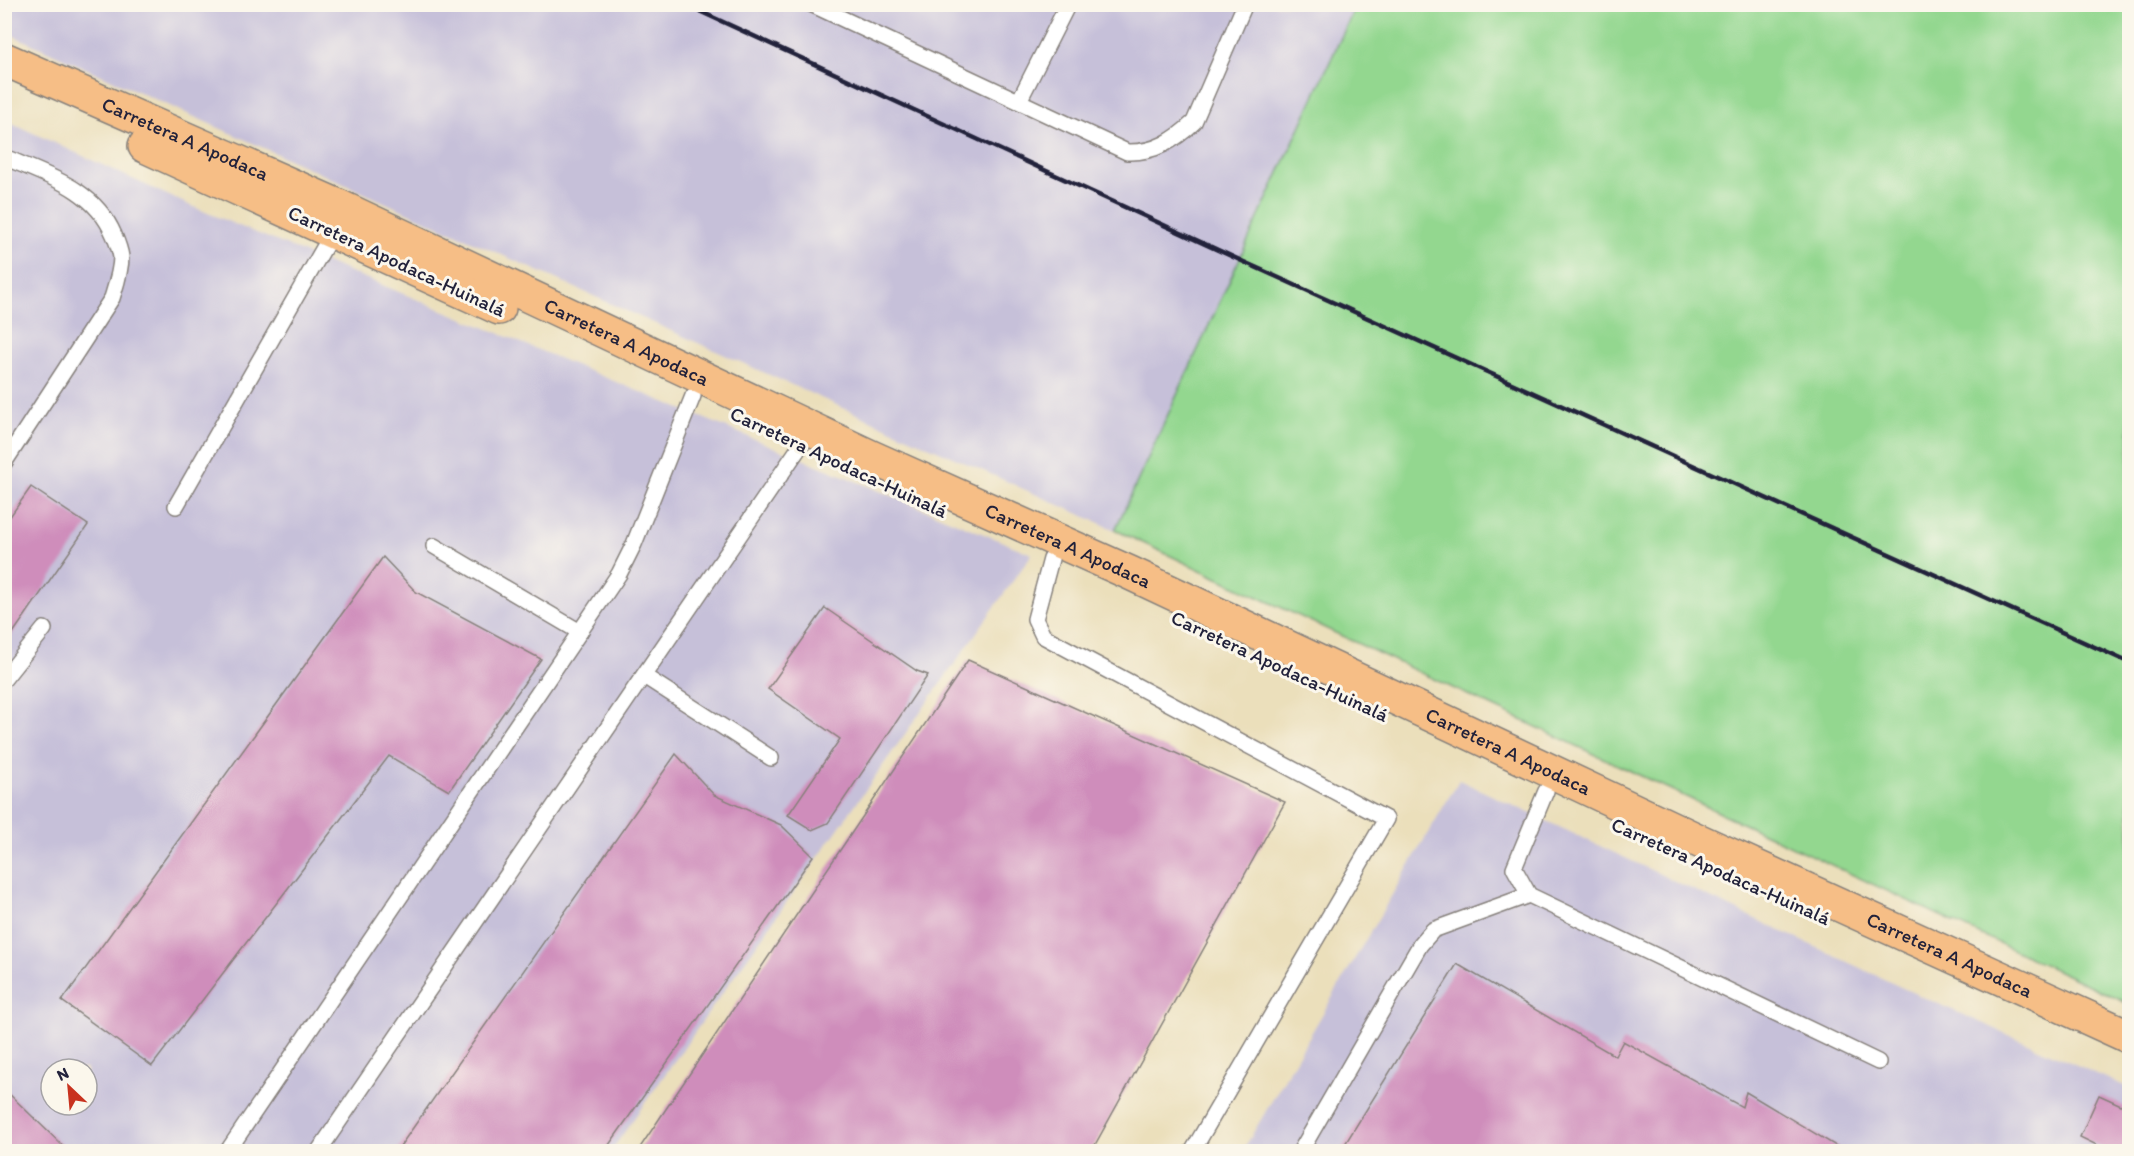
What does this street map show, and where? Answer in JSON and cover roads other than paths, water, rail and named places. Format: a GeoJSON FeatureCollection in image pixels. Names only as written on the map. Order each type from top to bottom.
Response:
{"type":"FeatureCollection","features":[{"type":"Feature","properties":{"kind":"main road","name":"Carretera A Apodaca"},"geometry":{"type":"LineString","coordinates":[[4,59],[334,204],[871,457],[1130,573],[1695,839],[2130,1037]]}},
{"type":"Feature","properties":{"kind":"main road","name":"Carretera Apodaca-Huinalá"},"geometry":{"type":"LineString","coordinates":[[4,81],[1051,560],[1545,791],[2130,1057]]}},
{"type":"Feature","properties":{"kind":"lane"},"geometry":{"type":"LineString","coordinates":[[811,4],[1127,152],[1141,152],[1160,147],[1194,122],[1245,4]]}},
{"type":"Feature","properties":{"kind":"lane"},"geometry":{"type":"LineString","coordinates":[[1019,101],[1068,4]]}},
{"type":"Feature","properties":{"kind":"lane"},"geometry":{"type":"LineString","coordinates":[[4,156],[66,184],[96,205],[109,223],[121,256],[119,277],[112,298],[4,464]]}},
{"type":"Feature","properties":{"kind":"lane"},"geometry":{"type":"LineString","coordinates":[[176,506],[333,231]]}},
{"type":"Feature","properties":{"kind":"lane"},"geometry":{"type":"LineString","coordinates":[[227,1152],[619,574],[634,544],[693,396]]}},
{"type":"Feature","properties":{"kind":"lane"},"geometry":{"type":"LineString","coordinates":[[318,1152],[801,445]]}},
{"type":"Feature","properties":{"kind":"lane"},"geometry":{"type":"LineString","coordinates":[[434,546],[580,632]]}},
{"type":"Feature","properties":{"kind":"lane"},"geometry":{"type":"LineString","coordinates":[[1051,560],[1035,619],[1043,636],[1386,819],[1192,1152]]}},
{"type":"Feature","properties":{"kind":"lane"},"geometry":{"type":"LineString","coordinates":[[4,679],[44,629]]}},
{"type":"Feature","properties":{"kind":"lane"},"geometry":{"type":"LineString","coordinates":[[644,676],[771,758]]}},
{"type":"Feature","properties":{"kind":"lane"},"geometry":{"type":"LineString","coordinates":[[1545,791],[1514,868],[1529,895],[1878,1062]]}},
{"type":"Feature","properties":{"kind":"lane"},"geometry":{"type":"LineString","coordinates":[[1300,1152],[1420,945],[1433,930],[1529,895]]}},
{"type":"Feature","properties":{"kind":"railway"},"geometry":{"type":"LineString","coordinates":[[684,4],[1244,262],[2130,663]]}}]}
